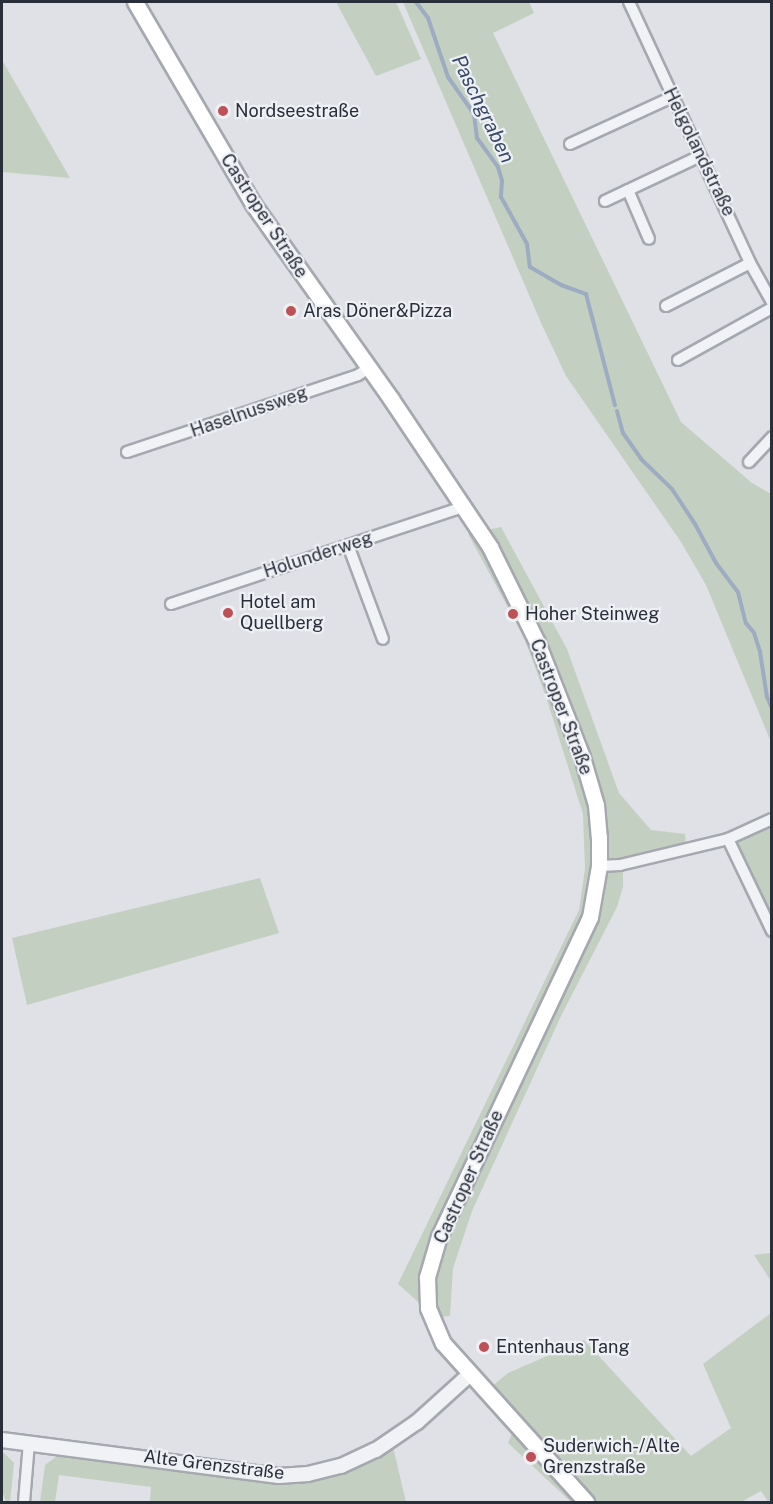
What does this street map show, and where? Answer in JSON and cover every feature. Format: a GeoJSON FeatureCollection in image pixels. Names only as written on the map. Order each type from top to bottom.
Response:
{"type":"FeatureCollection","features":[{"type":"Feature","properties":{"kind":"main road","name":"Castroper Straße"},"geometry":{"type":"LineString","coordinates":[[135,2],[253,204],[465,506],[490,547],[525,617],[566,709],[596,805],[599,866],[590,917],[440,1236],[427,1277],[428,1308],[443,1343],[469,1375],[516,1423],[586,1503]]}},
{"type":"Feature","properties":{"kind":"street","name":"Helgolandstraße"},"geometry":{"type":"LineString","coordinates":[[629,2],[750,263],[771,302]]}},
{"type":"Feature","properties":{"kind":"street"},"geometry":{"type":"LineString","coordinates":[[570,144],[672,97]]}},
{"type":"Feature","properties":{"kind":"street"},"geometry":{"type":"LineString","coordinates":[[605,201],[700,156]]}},
{"type":"Feature","properties":{"kind":"street"},"geometry":{"type":"LineString","coordinates":[[628,190],[649,239]]}},
{"type":"Feature","properties":{"kind":"street"},"geometry":{"type":"LineString","coordinates":[[666,306],[750,263]]}},
{"type":"Feature","properties":{"kind":"street"},"geometry":{"type":"LineString","coordinates":[[678,360],[771,308]]}},
{"type":"Feature","properties":{"kind":"street","name":"Haselnussweg"},"geometry":{"type":"LineString","coordinates":[[127,452],[358,375],[369,368]]}},
{"type":"Feature","properties":{"kind":"street"},"geometry":{"type":"LineString","coordinates":[[749,462],[771,437]]}},
{"type":"Feature","properties":{"kind":"street","name":"Holunderweg"},"geometry":{"type":"LineString","coordinates":[[171,604],[465,506]]}},
{"type":"Feature","properties":{"kind":"street"},"geometry":{"type":"LineString","coordinates":[[348,545],[383,639]]}},
{"type":"Feature","properties":{"kind":"street"},"geometry":{"type":"LineString","coordinates":[[599,866],[620,865],[728,839],[771,819]]}},
{"type":"Feature","properties":{"kind":"street"},"geometry":{"type":"LineString","coordinates":[[728,839],[771,931]]}},
{"type":"Feature","properties":{"kind":"street","name":"Alte Grenzstraße"},"geometry":{"type":"LineString","coordinates":[[2,1440],[279,1476],[308,1474],[341,1466],[376,1450],[417,1422],[469,1375]]}},
{"type":"Feature","properties":{"kind":"street"},"geometry":{"type":"LineString","coordinates":[[24,1503],[29,1443]]}},
{"type":"Feature","properties":{"kind":"green space"},"geometry":{"type":"Polygon","coordinates":[[[336,2],[396,2],[421,59],[376,76],[336,2]]]}},
{"type":"Feature","properties":{"kind":"green space"},"geometry":{"type":"Polygon","coordinates":[[[403,2],[529,2],[534,13],[493,33],[681,422],[752,483],[771,494],[771,742],[706,585],[681,542],[566,376],[403,2]]]}},
{"type":"Feature","properties":{"kind":"green space"},"geometry":{"type":"Polygon","coordinates":[[[2,60],[70,178],[2,172],[2,60]]]}},
{"type":"Feature","properties":{"kind":"green space"},"geometry":{"type":"Polygon","coordinates":[[[501,527],[567,649],[619,793],[651,830],[685,834],[686,848],[623,861],[623,887],[617,907],[561,1016],[472,1211],[453,1268],[450,1316],[435,1317],[398,1284],[579,910],[585,869],[583,814],[546,697],[523,635],[468,534],[501,527]]]}},
{"type":"Feature","properties":{"kind":"green space"},"geometry":{"type":"Polygon","coordinates":[[[771,821],[771,923],[730,840],[771,821]]]}},
{"type":"Feature","properties":{"kind":"green space"},"geometry":{"type":"Polygon","coordinates":[[[260,878],[279,933],[27,1005],[12,938],[260,878]]]}},
{"type":"Feature","properties":{"kind":"green space"},"geometry":{"type":"Polygon","coordinates":[[[772,1253],[771,1281],[754,1255],[772,1253]]]}},
{"type":"Feature","properties":{"kind":"green space"},"geometry":{"type":"Polygon","coordinates":[[[771,1313],[771,1502],[768,1502],[761,1491],[741,1502],[571,1502],[508,1443],[516,1424],[485,1392],[508,1373],[584,1340],[691,1456],[731,1428],[703,1364],[771,1313]]]}},
{"type":"Feature","properties":{"kind":"green space"},"geometry":{"type":"Polygon","coordinates":[[[393,1447],[406,1502],[150,1502],[151,1487],[59,1475],[55,1502],[40,1502],[45,1465],[57,1456],[74,1457],[75,1453],[236,1478],[292,1482],[340,1473],[393,1447]]]}},
{"type":"Feature","properties":{"kind":"green space"},"geometry":{"type":"Polygon","coordinates":[[[2,1451],[14,1463],[10,1502],[6,1502],[2,1491],[2,1451]]]}},
{"type":"Feature","properties":{"kind":"waterway","name":"Paschgraben"},"geometry":{"type":"LineString","coordinates":[[416,2],[428,18],[448,77],[474,114],[477,138],[498,167],[502,181],[501,197],[527,244],[530,267],[561,285],[586,294],[615,405]]}},
{"type":"Feature","properties":{"kind":"waterway","name":"Paschgraben"},"geometry":{"type":"LineString","coordinates":[[617,411],[623,433],[641,459],[672,489],[695,524],[716,563],[738,592],[746,623],[754,633],[760,652],[767,697],[772,708]]}},
{"type":"Feature","properties":{"kind":"place","name":"Nordseestraße"},"geometry":{"type":"Point","coordinates":[223,111]}},
{"type":"Feature","properties":{"kind":"place","name":"Aras Döner&Pizza"},"geometry":{"type":"Point","coordinates":[291,311]}},
{"type":"Feature","properties":{"kind":"place","name":"Hotel am Quellberg"},"geometry":{"type":"Point","coordinates":[228,613]}},
{"type":"Feature","properties":{"kind":"place","name":"Hoher Steinweg"},"geometry":{"type":"Point","coordinates":[513,614]}},
{"type":"Feature","properties":{"kind":"place","name":"Entenhaus Tang"},"geometry":{"type":"Point","coordinates":[484,1347]}},
{"type":"Feature","properties":{"kind":"place","name":"Suderwich-/Alte Grenzstraße"},"geometry":{"type":"Point","coordinates":[531,1457]}}]}
